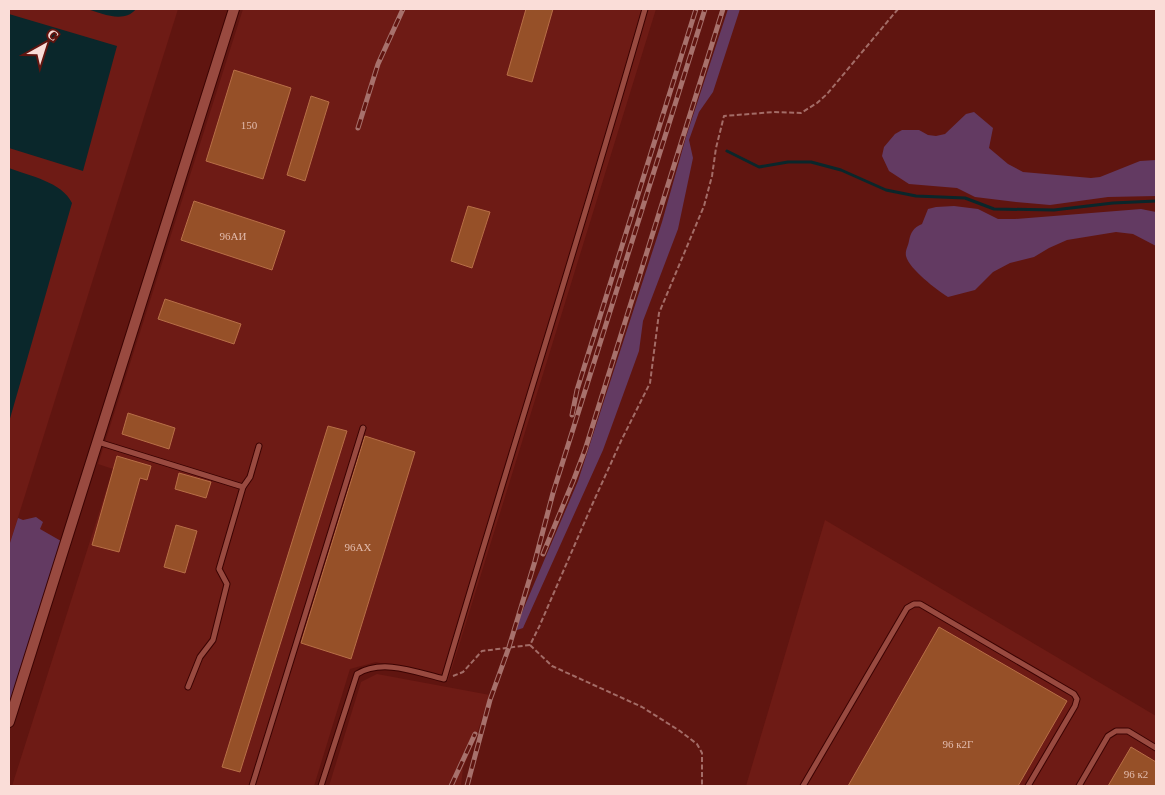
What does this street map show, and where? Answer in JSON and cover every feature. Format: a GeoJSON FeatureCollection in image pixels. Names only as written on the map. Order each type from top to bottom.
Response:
{"type":"FeatureCollection","features":[{"type":"Feature","properties":{"kind":"street"},"geometry":{"type":"LineString","coordinates":[[9,722],[234,9]]}},
{"type":"Feature","properties":{"kind":"lane"},"geometry":{"type":"LineString","coordinates":[[322,786],[357,674],[376,666],[386,666],[444,679],[497,498],[607,142],[645,9]]}},
{"type":"Feature","properties":{"kind":"lane"},"geometry":{"type":"LineString","coordinates":[[252,786],[364,428]]}},
{"type":"Feature","properties":{"kind":"lane"},"geometry":{"type":"LineString","coordinates":[[97,442],[243,487]]}},
{"type":"Feature","properties":{"kind":"lane"},"geometry":{"type":"LineString","coordinates":[[188,687],[200,657],[213,640],[226,584],[219,569],[243,487],[250,477],[259,446]]}},
{"type":"Feature","properties":{"kind":"lane"},"geometry":{"type":"LineString","coordinates":[[804,786],[907,608],[914,604],[920,604],[1074,694],[1077,699],[1075,706],[1028,786]]}},
{"type":"Feature","properties":{"kind":"lane"},"geometry":{"type":"LineString","coordinates":[[1079,786],[1108,736],[1116,731],[1128,731],[1156,748]]}},
{"type":"Feature","properties":{"kind":"path"},"geometry":{"type":"LineString","coordinates":[[530,645],[617,449],[650,383],[659,313],[704,206],[724,116],[774,112],[802,113],[818,103],[827,94],[898,9]]}},
{"type":"Feature","properties":{"kind":"path"},"geometry":{"type":"LineString","coordinates":[[444,679],[464,672],[482,651],[530,645]]}},
{"type":"Feature","properties":{"kind":"path"},"geometry":{"type":"LineString","coordinates":[[530,645],[552,666],[642,707],[697,744],[702,753],[702,786]]}},
{"type":"Feature","properties":{"kind":"shaded area"},"geometry":{"type":"Polygon","coordinates":[[[9,9],[178,9],[9,546],[9,9]]]}},
{"type":"Feature","properties":{"kind":"shaded area"},"geometry":{"type":"Polygon","coordinates":[[[243,9],[656,9],[448,681],[376,662],[350,669],[314,786],[12,786],[113,469],[98,464],[243,9]]]}},
{"type":"Feature","properties":{"kind":"shaded area"},"geometry":{"type":"Polygon","coordinates":[[[728,9],[740,9],[713,92],[699,112],[689,140],[693,158],[678,229],[643,321],[639,351],[603,450],[523,628],[514,631],[578,481],[662,222],[686,137],[728,9]]]}},
{"type":"Feature","properties":{"kind":"shaded area"},"geometry":{"type":"Polygon","coordinates":[[[974,112],[993,128],[989,148],[1008,164],[1023,172],[1091,178],[1100,177],[1140,161],[1156,160],[1156,196],[1108,197],[1050,205],[1016,202],[975,197],[957,188],[909,184],[889,171],[882,156],[884,147],[895,134],[902,130],[919,130],[928,135],[945,134],[966,114],[974,112]]]}},
{"type":"Feature","properties":{"kind":"shaded area"},"geometry":{"type":"Polygon","coordinates":[[[954,206],[978,209],[998,219],[1141,209],[1156,212],[1156,246],[1133,234],[1116,232],[1067,240],[1034,257],[1010,263],[993,272],[975,290],[948,297],[912,267],[906,252],[914,229],[922,224],[928,209],[954,206]]]}},
{"type":"Feature","properties":{"kind":"shaded area"},"geometry":{"type":"Polygon","coordinates":[[[36,517],[43,522],[40,529],[61,541],[9,712],[9,546],[18,518],[23,520],[36,517]]]}},
{"type":"Feature","properties":{"kind":"shaded area"},"geometry":{"type":"Polygon","coordinates":[[[825,520],[1156,716],[1156,786],[746,786],[825,520]]]}},
{"type":"Feature","properties":{"kind":"shaded area"},"geometry":{"type":"Polygon","coordinates":[[[377,674],[490,695],[463,768],[461,786],[329,786],[361,682],[377,674]]]}},
{"type":"Feature","properties":{"kind":"water"},"geometry":{"type":"Polygon","coordinates":[[[87,9],[136,9],[125,16],[119,17],[87,9]]]}},
{"type":"Feature","properties":{"kind":"water"},"geometry":{"type":"Polygon","coordinates":[[[9,14],[117,46],[83,171],[9,148],[9,14]]]}},
{"type":"Feature","properties":{"kind":"water"},"geometry":{"type":"Polygon","coordinates":[[[9,168],[53,185],[61,190],[72,203],[9,422],[9,168]]]}},
{"type":"Feature","properties":{"kind":"building"},"geometry":{"type":"Polygon","coordinates":[[[526,9],[553,9],[532,82],[507,75],[526,9]]]}},
{"type":"Feature","properties":{"kind":"building"},"geometry":{"type":"Polygon","coordinates":[[[234,70],[291,88],[263,179],[206,161],[234,70]]]}},
{"type":"Feature","properties":{"kind":"building"},"geometry":{"type":"Polygon","coordinates":[[[311,96],[329,102],[305,181],[287,175],[311,96]]]}},
{"type":"Feature","properties":{"kind":"building"},"geometry":{"type":"Polygon","coordinates":[[[194,201],[285,231],[272,270],[181,240],[194,201]]]}},
{"type":"Feature","properties":{"kind":"building"},"geometry":{"type":"Polygon","coordinates":[[[468,206],[490,212],[472,268],[451,261],[468,206]]]}},
{"type":"Feature","properties":{"kind":"building"},"geometry":{"type":"Polygon","coordinates":[[[165,299],[241,324],[234,344],[158,319],[165,299]]]}},
{"type":"Feature","properties":{"kind":"building"},"geometry":{"type":"Polygon","coordinates":[[[128,413],[175,428],[169,449],[122,434],[128,413]]]}},
{"type":"Feature","properties":{"kind":"building"},"geometry":{"type":"Polygon","coordinates":[[[328,426],[347,431],[240,772],[222,767],[328,426]]]}},
{"type":"Feature","properties":{"kind":"building"},"geometry":{"type":"Polygon","coordinates":[[[365,436],[415,452],[351,659],[301,643],[365,436]]]}},
{"type":"Feature","properties":{"kind":"building"},"geometry":{"type":"Polygon","coordinates":[[[117,456],[151,466],[147,480],[140,478],[119,552],[92,545],[117,456]]]}},
{"type":"Feature","properties":{"kind":"building"},"geometry":{"type":"Polygon","coordinates":[[[179,473],[211,482],[206,498],[175,489],[179,473]]]}},
{"type":"Feature","properties":{"kind":"building"},"geometry":{"type":"Polygon","coordinates":[[[176,525],[197,531],[185,573],[164,567],[176,525]]]}},
{"type":"Feature","properties":{"kind":"building"},"geometry":{"type":"Polygon","coordinates":[[[939,627],[1067,701],[1018,786],[848,786],[939,627]]]}},
{"type":"Feature","properties":{"kind":"building"},"geometry":{"type":"Polygon","coordinates":[[[1131,747],[1156,762],[1156,786],[1108,786],[1131,747]]]}},
{"type":"Feature","properties":{"kind":"waterway"},"geometry":{"type":"LineString","coordinates":[[727,151],[759,167],[788,162],[811,162],[841,170],[886,190],[916,196],[965,198],[994,209],[1054,210],[1113,203],[1156,201]]}},
{"type":"Feature","properties":{"kind":"railway"},"geometry":{"type":"LineString","coordinates":[[358,128],[378,64],[403,9]]}},
{"type":"Feature","properties":{"kind":"railway"},"geometry":{"type":"LineString","coordinates":[[572,415],[577,390],[696,9]]}},
{"type":"Feature","properties":{"kind":"railway"},"geometry":{"type":"LineString","coordinates":[[467,786],[490,700],[509,647],[553,493],[705,9]]}},
{"type":"Feature","properties":{"kind":"railway"},"geometry":{"type":"LineString","coordinates":[[543,554],[585,450],[723,9]]}},
{"type":"Feature","properties":{"kind":"railway"},"geometry":{"type":"LineString","coordinates":[[451,786],[475,734]]}}]}
